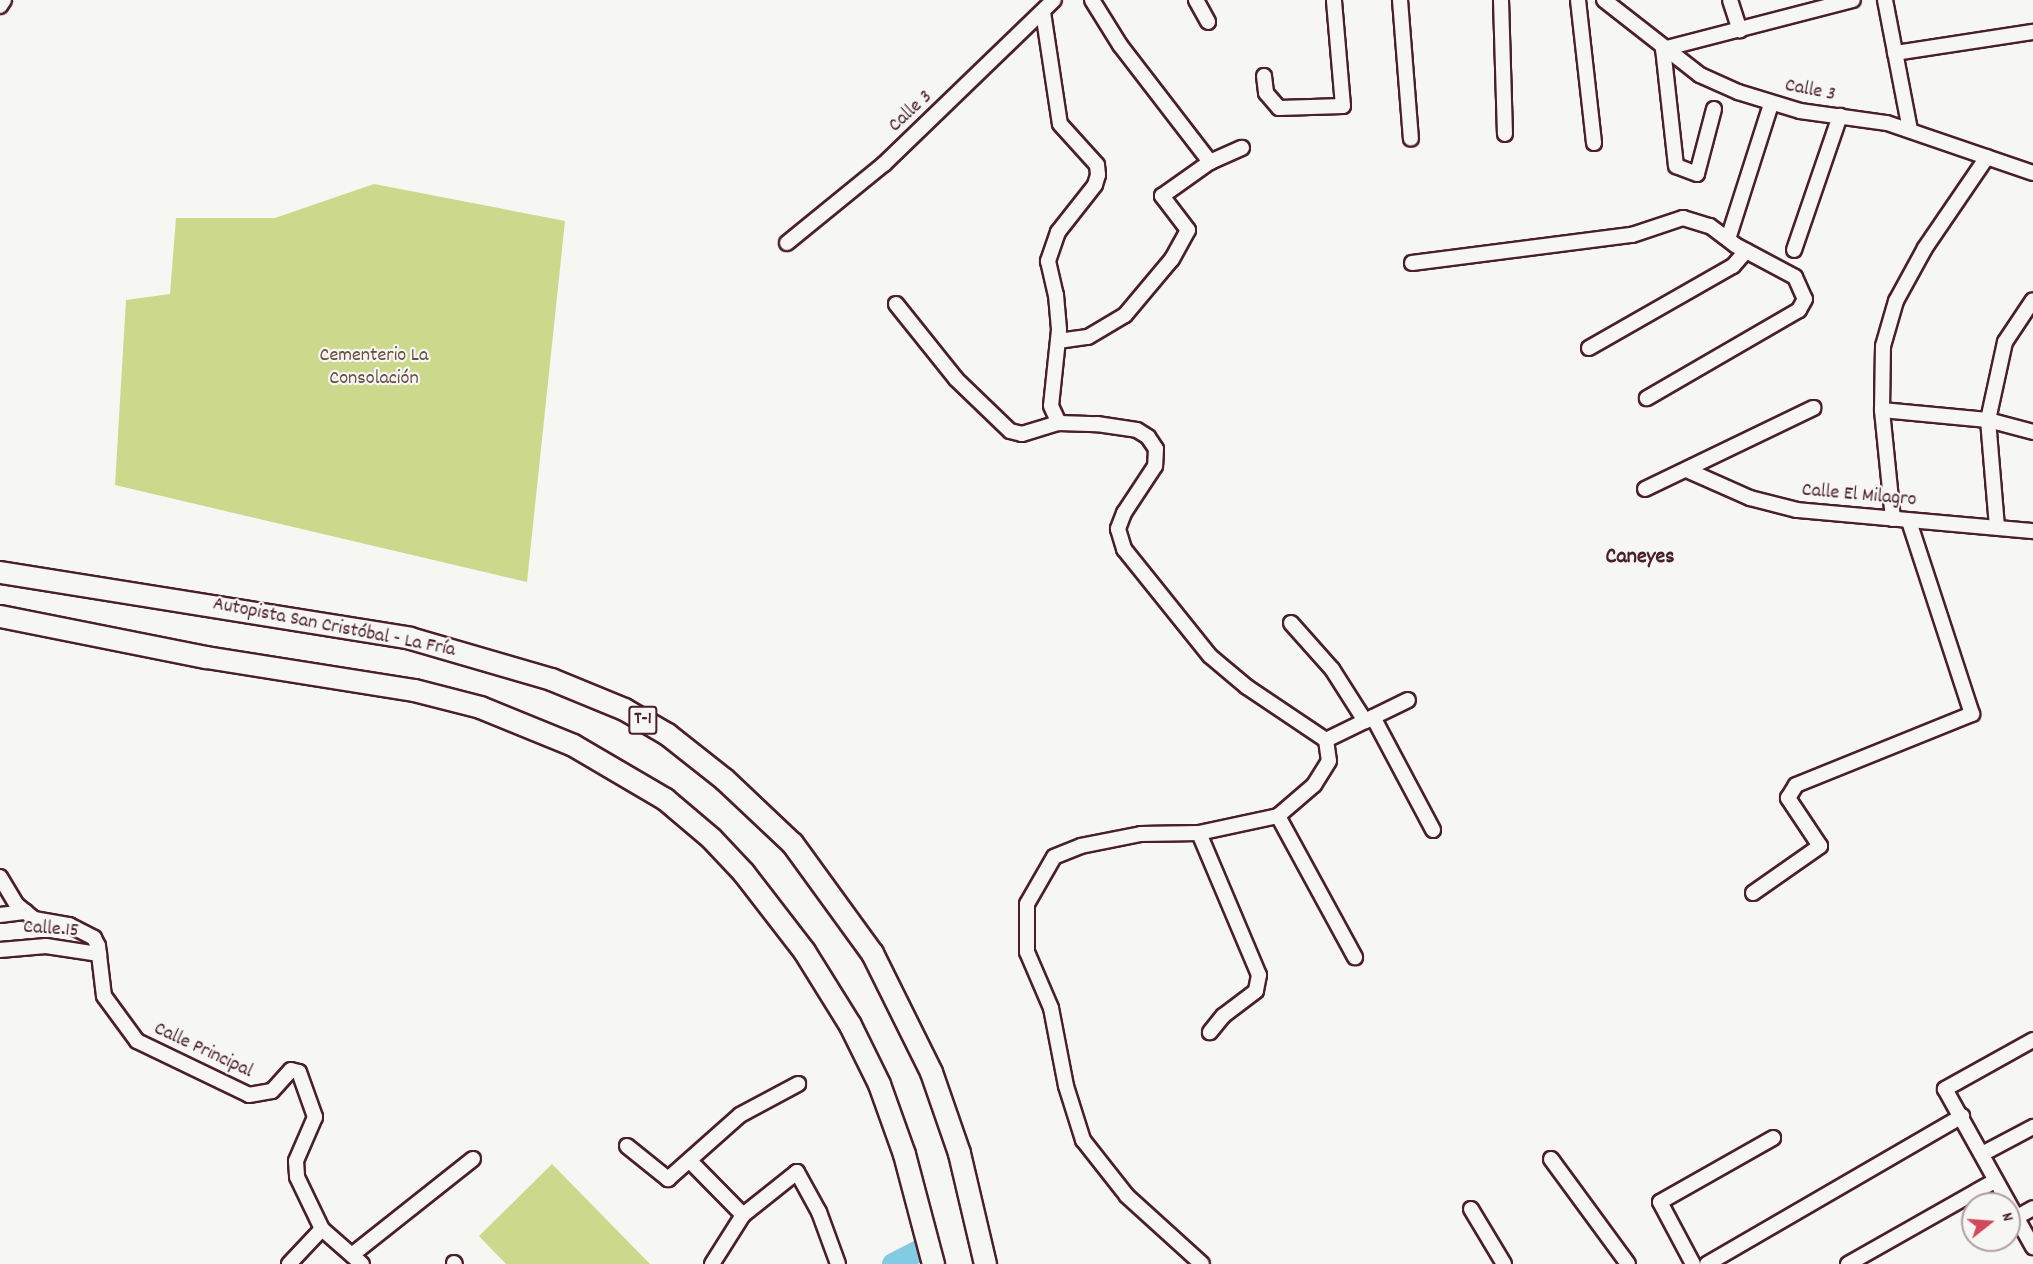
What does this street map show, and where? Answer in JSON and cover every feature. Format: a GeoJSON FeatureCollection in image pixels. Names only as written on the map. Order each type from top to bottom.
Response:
{"type":"FeatureCollection","features":[{"type":"Feature","properties":{"kind":"highway","name":"Autopista San Cristóbal - La Fría"},"geometry":{"type":"LineString","coordinates":[[0,572],[410,638],[551,679],[624,709],[667,734],[724,779],[792,843],[872,952],[931,1072],[959,1153],[985,1264]]}},
{"type":"Feature","properties":{"kind":"highway"},"geometry":{"type":"LineString","coordinates":[[0,616],[206,657],[414,690],[480,707],[573,745],[665,799],[711,837],[743,872],[804,951],[850,1025],[879,1084],[904,1154],[933,1264]]}},
{"type":"Feature","properties":{"kind":"street"},"geometry":{"type":"LineString","coordinates":[[0,6],[4,0]]}},
{"type":"Feature","properties":{"kind":"street","name":"Calle 3"},"geometry":{"type":"LineString","coordinates":[[787,243],[884,164],[1054,0]]}},
{"type":"Feature","properties":{"kind":"street"},"geometry":{"type":"LineString","coordinates":[[1092,0],[1120,45],[1210,162]]}},
{"type":"Feature","properties":{"kind":"street"},"geometry":{"type":"LineString","coordinates":[[1196,0],[1208,22]]}},
{"type":"Feature","properties":{"kind":"street"},"geometry":{"type":"LineString","coordinates":[[1264,76],[1266,93],[1279,108],[1343,106],[1334,0]]}},
{"type":"Feature","properties":{"kind":"street"},"geometry":{"type":"LineString","coordinates":[[1400,0],[1411,139]]}},
{"type":"Feature","properties":{"kind":"street"},"geometry":{"type":"LineString","coordinates":[[1501,0],[1505,134]]}},
{"type":"Feature","properties":{"kind":"street"},"geometry":{"type":"LineString","coordinates":[[1578,0],[1594,143]]}},
{"type":"Feature","properties":{"kind":"street","name":"Calle 3"},"geometry":{"type":"LineString","coordinates":[[1604,0],[1663,49],[1700,75],[1772,104],[1910,130],[2029,171]]}},
{"type":"Feature","properties":{"kind":"street"},"geometry":{"type":"LineString","coordinates":[[1730,0],[1740,30]]}},
{"type":"Feature","properties":{"kind":"street"},"geometry":{"type":"LineString","coordinates":[[1714,109],[1697,174],[1676,166],[1663,49],[1740,30],[1831,3],[1853,0]]}},
{"type":"Feature","properties":{"kind":"street"},"geometry":{"type":"LineString","coordinates":[[1885,0],[1910,130]]}},
{"type":"Feature","properties":{"kind":"street"},"geometry":{"type":"LineString","coordinates":[[1043,12],[1060,124],[1097,165],[1098,175],[1095,185],[1058,232],[1048,261],[1056,295],[1058,341],[1051,406],[1059,423]]}},
{"type":"Feature","properties":{"kind":"street"},"geometry":{"type":"LineString","coordinates":[[1895,53],[2033,32]]}},
{"type":"Feature","properties":{"kind":"street"},"geometry":{"type":"LineString","coordinates":[[1728,239],[1772,104]]}},
{"type":"Feature","properties":{"kind":"street"},"geometry":{"type":"LineString","coordinates":[[1794,250],[1840,117]]}},
{"type":"Feature","properties":{"kind":"street"},"geometry":{"type":"LineString","coordinates":[[1058,341],[1088,337],[1125,315],[1172,259],[1188,230],[1162,196],[1210,162],[1242,148]]}},
{"type":"Feature","properties":{"kind":"street"},"geometry":{"type":"LineString","coordinates":[[2029,171],[2033,156]]}},
{"type":"Feature","properties":{"kind":"street"},"geometry":{"type":"LineString","coordinates":[[1893,519],[1882,410],[1883,346],[1896,301],[1956,199],[1987,157]]}},
{"type":"Feature","properties":{"kind":"street"},"geometry":{"type":"LineString","coordinates":[[1412,263],[1632,235],[1683,218],[1700,221],[1746,251],[1791,273],[1802,287],[1804,305],[1780,323],[1647,398]]}},
{"type":"Feature","properties":{"kind":"street"},"geometry":{"type":"LineString","coordinates":[[1589,348],[1733,266],[1746,251]]}},
{"type":"Feature","properties":{"kind":"street"},"geometry":{"type":"LineString","coordinates":[[1997,527],[1988,420],[2005,342],[2033,300]]}},
{"type":"Feature","properties":{"kind":"street"},"geometry":{"type":"LineString","coordinates":[[896,304],[956,379],[1010,431],[1023,434],[1059,423],[1120,427],[1148,436],[1156,449],[1155,466],[1124,513],[1118,529],[1124,549],[1210,656],[1247,687],[1326,740],[1329,761],[1314,785],[1278,816],[1250,825],[1198,833],[1107,840],[1054,857],[1027,904],[1024,928],[1027,952],[1051,1008],[1066,1086],[1083,1140],[1127,1196],[1202,1264]]}},
{"type":"Feature","properties":{"kind":"street"},"geometry":{"type":"LineString","coordinates":[[1645,489],[1689,471],[1813,408]]}},
{"type":"Feature","properties":{"kind":"street"},"geometry":{"type":"LineString","coordinates":[[1882,410],[1988,420],[2033,432]]}},
{"type":"Feature","properties":{"kind":"street","name":"Calle El Milagro"},"geometry":{"type":"LineString","coordinates":[[1689,471],[1774,506],[1909,521],[2033,531]]}},
{"type":"Feature","properties":{"kind":"street"},"geometry":{"type":"LineString","coordinates":[[1754,892],[1820,846],[1788,798],[1796,785],[1972,714],[1909,521]]}},
{"type":"Feature","properties":{"kind":"street"},"geometry":{"type":"LineString","coordinates":[[1291,623],[1332,669],[1369,719],[1433,830]]}},
{"type":"Feature","properties":{"kind":"street"},"geometry":{"type":"LineString","coordinates":[[1326,740],[1407,700]]}},
{"type":"Feature","properties":{"kind":"street"},"geometry":{"type":"LineString","coordinates":[[1278,816],[1355,957]]}},
{"type":"Feature","properties":{"kind":"street"},"geometry":{"type":"LineString","coordinates":[[1198,833],[1259,975],[1256,991],[1223,1016],[1210,1032]]}},
{"type":"Feature","properties":{"kind":"street"},"geometry":{"type":"LineString","coordinates":[[0,877],[26,912],[34,919],[69,925],[93,938],[99,954]]}},
{"type":"Feature","properties":{"kind":"street"},"geometry":{"type":"LineString","coordinates":[[0,915],[26,912]]}},
{"type":"Feature","properties":{"kind":"street","name":"Calle 15"},"geometry":{"type":"LineString","coordinates":[[0,950],[46,946],[99,954]]}},
{"type":"Feature","properties":{"kind":"street","name":"Calle Principal"},"geometry":{"type":"LineString","coordinates":[[99,954],[104,996],[137,1041],[249,1095],[272,1091],[291,1070],[299,1072],[315,1117],[296,1161],[297,1177],[322,1229],[357,1259]]}},
{"type":"Feature","properties":{"kind":"street"},"geometry":{"type":"LineString","coordinates":[[2002,1192],[1962,1116],[1945,1089],[2033,1040]]}},
{"type":"Feature","properties":{"kind":"street"},"geometry":{"type":"LineString","coordinates":[[627,1146],[668,1179],[691,1162],[740,1115],[798,1084]]}},
{"type":"Feature","properties":{"kind":"street"},"geometry":{"type":"LineString","coordinates":[[1711,1262],[1962,1116]]}},
{"type":"Feature","properties":{"kind":"street"},"geometry":{"type":"LineString","coordinates":[[1982,1154],[2033,1126]]}},
{"type":"Feature","properties":{"kind":"street"},"geometry":{"type":"LineString","coordinates":[[1693,1264],[1660,1202],[1773,1138]]}},
{"type":"Feature","properties":{"kind":"street"},"geometry":{"type":"LineString","coordinates":[[357,1259],[473,1159]]}},
{"type":"Feature","properties":{"kind":"street"},"geometry":{"type":"LineString","coordinates":[[1551,1159],[1628,1264]]}},
{"type":"Feature","properties":{"kind":"street"},"geometry":{"type":"LineString","coordinates":[[691,1162],[743,1215]]}},
{"type":"Feature","properties":{"kind":"street"},"geometry":{"type":"LineString","coordinates":[[712,1264],[743,1215],[797,1172],[819,1212],[838,1264]]}},
{"type":"Feature","properties":{"kind":"street"},"geometry":{"type":"LineString","coordinates":[[1848,1264],[1995,1181]]}},
{"type":"Feature","properties":{"kind":"street"},"geometry":{"type":"LineString","coordinates":[[1471,1209],[1504,1264]]}},
{"type":"Feature","properties":{"kind":"street"},"geometry":{"type":"LineString","coordinates":[[2021,1224],[2033,1247]]}},
{"type":"Feature","properties":{"kind":"street"},"geometry":{"type":"LineString","coordinates":[[289,1264],[322,1229]]}},
{"type":"Feature","properties":{"kind":"green space","name":"Cementerio La Consolación"},"geometry":{"type":"Polygon","coordinates":[[[374,184],[565,221],[527,582],[115,485],[126,300],[170,294],[176,218],[275,218],[374,184]]]}},
{"type":"Feature","properties":{"kind":"green space"},"geometry":{"type":"Polygon","coordinates":[[[552,1164],[650,1264],[506,1264],[479,1236],[552,1164]]]}},
{"type":"Feature","properties":{"kind":"waterway"},"geometry":{"type":"LineString","coordinates":[[893,1264],[919,1251]]}},
{"type":"Feature","properties":{"kind":"district","name":"Caneyes"},"geometry":{"type":"Point","coordinates":[1640,558]}}]}
